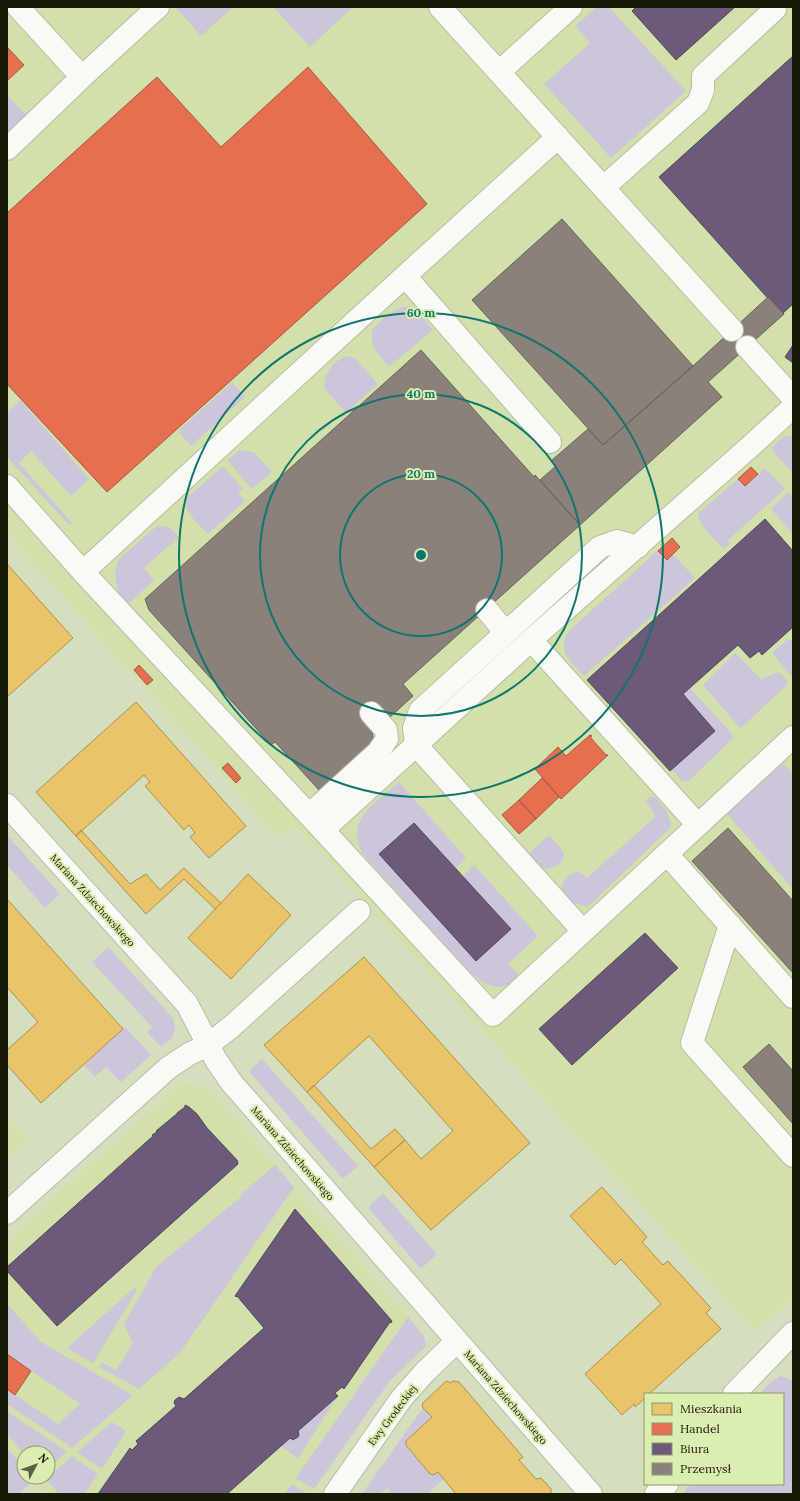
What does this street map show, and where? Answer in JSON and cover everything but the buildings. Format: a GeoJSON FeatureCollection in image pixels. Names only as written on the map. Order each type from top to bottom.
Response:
{"type":"FeatureCollection","features":[{"type":"Feature","properties":{"kind":"street"},"geometry":{"type":"LineString","coordinates":[[18,7],[82,77]]}},
{"type":"Feature","properties":{"kind":"street"},"geometry":{"type":"LineString","coordinates":[[7,149],[158,7]]}},
{"type":"Feature","properties":{"kind":"street"},"geometry":{"type":"LineString","coordinates":[[440,7],[732,330]]}},
{"type":"Feature","properties":{"kind":"street"},"geometry":{"type":"LineString","coordinates":[[499,72],[570,7]]}},
{"type":"Feature","properties":{"kind":"street"},"geometry":{"type":"LineString","coordinates":[[604,187],[698,103],[703,90],[703,76],[775,9]]}},
{"type":"Feature","properties":{"kind":"street"},"geometry":{"type":"LineString","coordinates":[[83,572],[558,137]]}},
{"type":"Feature","properties":{"kind":"street"},"geometry":{"type":"LineString","coordinates":[[405,276],[550,442]]}},
{"type":"Feature","properties":{"kind":"street"},"geometry":{"type":"LineString","coordinates":[[747,347],[793,398]]}},
{"type":"Feature","properties":{"kind":"street"},"geometry":{"type":"LineString","coordinates":[[316,823],[416,745],[531,640],[638,547],[793,407]]}},
{"type":"Feature","properties":{"kind":"street"},"geometry":{"type":"LineString","coordinates":[[7,486],[83,572],[493,1015],[793,736]]}},
{"type":"Feature","properties":{"kind":"street"},"geometry":{"type":"LineString","coordinates":[[583,931],[416,745],[414,728],[420,711],[600,547],[617,541],[638,547]]}},
{"type":"Feature","properties":{"kind":"street"},"geometry":{"type":"LineString","coordinates":[[487,610],[505,632]]}},
{"type":"Feature","properties":{"kind":"street"},"geometry":{"type":"LineString","coordinates":[[531,640],[698,825]]}},
{"type":"Feature","properties":{"kind":"street"},"geometry":{"type":"LineString","coordinates":[[316,823],[378,752],[387,739],[386,730],[371,713]]}},
{"type":"Feature","properties":{"kind":"street","name":"Mariana Zdziechowskiego"},"geometry":{"type":"LineString","coordinates":[[7,805],[187,1004],[208,1045],[231,1082],[591,1494]]}},
{"type":"Feature","properties":{"kind":"street"},"geometry":{"type":"LineString","coordinates":[[667,854],[793,997]]}},
{"type":"Feature","properties":{"kind":"street"},"geometry":{"type":"LineString","coordinates":[[7,1213],[168,1068],[189,1054],[208,1045],[233,1025],[358,911]]}},
{"type":"Feature","properties":{"kind":"street"},"geometry":{"type":"LineString","coordinates":[[730,925],[692,1043],[793,1156]]}},
{"type":"Feature","properties":{"kind":"street","name":"Ewy Grodeckiej"},"geometry":{"type":"LineString","coordinates":[[335,1494],[402,1399],[425,1372],[456,1341]]}},
{"type":"Feature","properties":{"kind":"street"},"geometry":{"type":"LineString","coordinates":[[735,1393],[790,1341]]}},
{"type":"Feature","properties":{"kind":"street"},"geometry":{"type":"LineString","coordinates":[[656,1494],[666,1485]]}},
{"type":"Feature","properties":{"kind":"shaded area"},"geometry":{"type":"Polygon","coordinates":[[[7,7],[793,7],[793,1297],[756,1331],[301,831],[288,829],[279,837],[7,535],[7,7]]]}},
{"type":"Feature","properties":{"kind":"shaded area"},"geometry":{"type":"Polygon","coordinates":[[[175,7],[233,7],[201,36],[175,7]]]}},
{"type":"Feature","properties":{"kind":"shaded area"},"geometry":{"type":"Polygon","coordinates":[[[273,7],[352,7],[352,8],[310,47],[273,7]]]}},
{"type":"Feature","properties":{"kind":"shaded area"},"geometry":{"type":"Polygon","coordinates":[[[597,7],[609,7],[686,91],[611,158],[544,84],[590,43],[575,26],[597,7]]]}},
{"type":"Feature","properties":{"kind":"shaded area"},"geometry":{"type":"Polygon","coordinates":[[[7,95],[26,115],[7,132],[7,95]]]}},
{"type":"Feature","properties":{"kind":"shaded area"},"geometry":{"type":"Polygon","coordinates":[[[408,306],[416,310],[433,330],[389,367],[374,346],[372,341],[372,330],[397,309],[408,306]]]}},
{"type":"Feature","properties":{"kind":"shaded area"},"geometry":{"type":"Polygon","coordinates":[[[348,356],[355,358],[378,384],[346,413],[325,389],[325,378],[330,368],[338,360],[348,356]]]}},
{"type":"Feature","properties":{"kind":"shaded area"},"geometry":{"type":"Polygon","coordinates":[[[232,382],[245,397],[191,446],[178,431],[232,382]]]}},
{"type":"Feature","properties":{"kind":"shaded area"},"geometry":{"type":"Polygon","coordinates":[[[20,400],[89,479],[71,496],[31,451],[19,463],[72,523],[69,525],[7,457],[7,413],[20,400]]]}},
{"type":"Feature","properties":{"kind":"shaded area"},"geometry":{"type":"Polygon","coordinates":[[[788,436],[793,437],[793,473],[773,452],[772,448],[781,439],[788,436]]]}},
{"type":"Feature","properties":{"kind":"shaded area"},"geometry":{"type":"Polygon","coordinates":[[[240,450],[254,452],[272,472],[252,489],[227,460],[240,450]]]}},
{"type":"Feature","properties":{"kind":"shaded area"},"geometry":{"type":"Polygon","coordinates":[[[223,466],[243,489],[238,493],[245,501],[208,534],[189,513],[186,503],[187,498],[223,466]]]}},
{"type":"Feature","properties":{"kind":"shaded area"},"geometry":{"type":"Polygon","coordinates":[[[764,469],[769,472],[785,489],[728,540],[730,544],[724,549],[704,527],[698,513],[738,479],[745,486],[764,469]]]}},
{"type":"Feature","properties":{"kind":"shaded area"},"geometry":{"type":"Polygon","coordinates":[[[788,492],[793,497],[793,534],[771,509],[788,492]]]}},
{"type":"Feature","properties":{"kind":"shaded area"},"geometry":{"type":"Polygon","coordinates":[[[157,526],[169,527],[179,537],[144,568],[154,580],[126,606],[120,595],[115,577],[115,571],[119,559],[157,526]]]}},
{"type":"Feature","properties":{"kind":"shaded area"},"geometry":{"type":"Polygon","coordinates":[[[658,550],[666,560],[673,554],[695,578],[584,676],[570,661],[565,651],[564,646],[568,632],[658,550]]]}},
{"type":"Feature","properties":{"kind":"shaded area"},"geometry":{"type":"Polygon","coordinates":[[[787,640],[793,640],[793,678],[772,653],[787,640]]]}},
{"type":"Feature","properties":{"kind":"shaded area"},"geometry":{"type":"Polygon","coordinates":[[[735,653],[761,679],[779,672],[787,680],[787,685],[742,727],[739,727],[703,685],[735,653]]]}},
{"type":"Feature","properties":{"kind":"shaded area"},"geometry":{"type":"Polygon","coordinates":[[[690,688],[732,734],[733,738],[689,781],[682,781],[671,769],[715,731],[683,694],[690,688]]]}},
{"type":"Feature","properties":{"kind":"shaded area"},"geometry":{"type":"Polygon","coordinates":[[[783,763],[793,774],[793,889],[727,814],[783,763]]]}},
{"type":"Feature","properties":{"kind":"shaded area"},"geometry":{"type":"Polygon","coordinates":[[[399,782],[466,858],[455,868],[414,823],[380,854],[476,961],[511,929],[463,876],[474,865],[538,936],[508,964],[522,978],[500,987],[488,985],[475,977],[361,852],[357,837],[360,820],[378,799],[399,782]]]}},
{"type":"Feature","properties":{"kind":"shaded area"},"geometry":{"type":"Polygon","coordinates":[[[650,797],[655,797],[666,810],[671,822],[671,827],[588,907],[571,901],[563,893],[562,888],[567,877],[578,871],[587,878],[656,816],[646,802],[650,797]]]}},
{"type":"Feature","properties":{"kind":"shaded area"},"geometry":{"type":"Polygon","coordinates":[[[7,835],[60,894],[45,908],[7,865],[7,835]]]}},
{"type":"Feature","properties":{"kind":"shaded area"},"geometry":{"type":"Polygon","coordinates":[[[549,835],[564,855],[563,859],[558,865],[544,869],[537,866],[529,857],[530,852],[549,835]]]}},
{"type":"Feature","properties":{"kind":"shaded area"},"geometry":{"type":"Polygon","coordinates":[[[108,947],[173,1018],[175,1028],[172,1038],[161,1047],[147,1032],[152,1027],[92,962],[108,947]]]}},
{"type":"Feature","properties":{"kind":"shaded area"},"geometry":{"type":"Polygon","coordinates":[[[125,1027],[151,1055],[121,1082],[106,1067],[95,1077],[84,1065],[125,1027]]]}},
{"type":"Feature","properties":{"kind":"shaded area"},"geometry":{"type":"Polygon","coordinates":[[[262,1059],[358,1166],[343,1179],[249,1071],[262,1059]]]}},
{"type":"Feature","properties":{"kind":"shaded area"},"geometry":{"type":"Polygon","coordinates":[[[180,1084],[207,1087],[408,1317],[424,1336],[426,1346],[389,1382],[311,1494],[47,1494],[39,1485],[56,1485],[56,1445],[16,1445],[16,1459],[7,1448],[7,1240],[180,1084]]]}},
{"type":"Feature","properties":{"kind":"shaded area"},"geometry":{"type":"Polygon","coordinates":[[[7,1116],[28,1140],[7,1159],[7,1116]]]}},
{"type":"Feature","properties":{"kind":"shaded area"},"geometry":{"type":"Polygon","coordinates":[[[275,1165],[294,1187],[180,1353],[139,1389],[99,1367],[102,1362],[116,1370],[133,1343],[124,1324],[156,1267],[241,1197],[240,1195],[275,1165]]]}},
{"type":"Feature","properties":{"kind":"shaded area"},"geometry":{"type":"Polygon","coordinates":[[[383,1193],[437,1254],[421,1269],[369,1209],[371,1204],[383,1193]]]}},
{"type":"Feature","properties":{"kind":"shaded area"},"geometry":{"type":"Polygon","coordinates":[[[135,1287],[137,1290],[93,1363],[67,1348],[135,1287]]]}},
{"type":"Feature","properties":{"kind":"shaded area"},"geometry":{"type":"Polygon","coordinates":[[[8,1305],[41,1342],[133,1395],[72,1448],[7,1404],[7,1389],[58,1424],[80,1404],[7,1354],[8,1305]]]}},
{"type":"Feature","properties":{"kind":"shaded area"},"geometry":{"type":"Polygon","coordinates":[[[408,1317],[424,1336],[426,1346],[389,1382],[314,1489],[296,1478],[408,1317]]]}},
{"type":"Feature","properties":{"kind":"shaded area"},"geometry":{"type":"Polygon","coordinates":[[[780,1376],[788,1378],[793,1382],[793,1494],[682,1494],[689,1485],[784,1485],[784,1393],[761,1393],[771,1382],[780,1376]]]}},
{"type":"Feature","properties":{"kind":"shaded area"},"geometry":{"type":"Polygon","coordinates":[[[338,1396],[298,1458],[281,1446],[290,1438],[294,1440],[298,1438],[298,1431],[338,1396]]]}},
{"type":"Feature","properties":{"kind":"shaded area"},"geometry":{"type":"Polygon","coordinates":[[[423,1408],[432,1417],[406,1441],[406,1445],[429,1473],[433,1475],[438,1472],[444,1479],[427,1494],[392,1494],[387,1488],[380,1494],[362,1494],[423,1408]]]}},
{"type":"Feature","properties":{"kind":"shaded area"},"geometry":{"type":"Polygon","coordinates":[[[7,1411],[67,1452],[56,1462],[56,1445],[16,1445],[7,1434],[7,1411]]]}},
{"type":"Feature","properties":{"kind":"shaded area"},"geometry":{"type":"Polygon","coordinates":[[[112,1422],[126,1431],[102,1469],[77,1452],[112,1422]]]}},
{"type":"Feature","properties":{"kind":"shaded area"},"geometry":{"type":"Polygon","coordinates":[[[7,1448],[16,1459],[16,1485],[28,1485],[18,1494],[7,1494],[7,1448]]]}},
{"type":"Feature","properties":{"kind":"shaded area"},"geometry":{"type":"Polygon","coordinates":[[[72,1456],[98,1474],[84,1494],[59,1494],[51,1485],[56,1485],[56,1470],[72,1456]]]}},
{"type":"Feature","properties":{"kind":"shaded area"},"geometry":{"type":"Polygon","coordinates":[[[292,1484],[307,1494],[285,1494],[292,1484]]]}}]}
